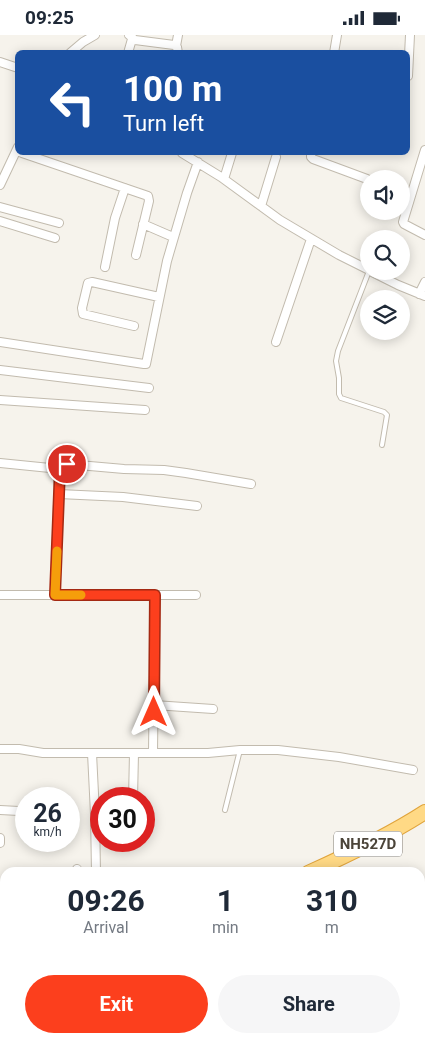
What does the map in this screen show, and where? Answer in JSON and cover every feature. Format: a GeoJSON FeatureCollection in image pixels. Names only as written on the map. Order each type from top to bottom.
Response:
{"type":"FeatureCollection","features":[{"type":"Feature","properties":{"kind":"highway","name":"NH527D"},"geometry":{"type":"LineString","coordinates":[[320,867],[380,838],[425,812]]}},
{"type":"Feature","properties":{"kind":"street"},"geometry":{"type":"LineString","coordinates":[[74,50],[95,35]]}},
{"type":"Feature","properties":{"kind":"street"},"geometry":{"type":"LineString","coordinates":[[128,50],[130,37],[177,49],[178,35]]}},
{"type":"Feature","properties":{"kind":"street"},"geometry":{"type":"LineString","coordinates":[[334,50],[337,35]]}},
{"type":"Feature","properties":{"kind":"street"},"geometry":{"type":"LineString","coordinates":[[409,50],[410,35]]}},
{"type":"Feature","properties":{"kind":"street"},"geometry":{"type":"LineString","coordinates":[[0,62],[15,67]]}},
{"type":"Feature","properties":{"kind":"street"},"geometry":{"type":"LineString","coordinates":[[425,149],[402,220],[404,224],[425,235]]}},
{"type":"Feature","properties":{"kind":"street"},"geometry":{"type":"LineString","coordinates":[[0,185],[15,155]]}},
{"type":"Feature","properties":{"kind":"street"},"geometry":{"type":"LineString","coordinates":[[32,155],[149,197],[136,255]]}},
{"type":"Feature","properties":{"kind":"street"},"geometry":{"type":"LineString","coordinates":[[224,179],[231,155]]}},
{"type":"Feature","properties":{"kind":"street"},"geometry":{"type":"LineString","coordinates":[[311,155],[313,159],[360,177]]}},
{"type":"Feature","properties":{"kind":"street"},"geometry":{"type":"LineString","coordinates":[[261,206],[276,157]]}},
{"type":"Feature","properties":{"kind":"street"},"geometry":{"type":"LineString","coordinates":[[0,342],[145,364],[147,362],[167,261],[195,158],[280,221],[360,266]]}},
{"type":"Feature","properties":{"kind":"street"},"geometry":{"type":"LineString","coordinates":[[105,267],[115,218],[124,188]]}},
{"type":"Feature","properties":{"kind":"street"},"geometry":{"type":"LineString","coordinates":[[0,207],[59,223]]}},
{"type":"Feature","properties":{"kind":"street"},"geometry":{"type":"LineString","coordinates":[[0,221],[55,238]]}},
{"type":"Feature","properties":{"kind":"street"},"geometry":{"type":"LineString","coordinates":[[143,224],[174,237]]}},
{"type":"Feature","properties":{"kind":"street"},"geometry":{"type":"LineString","coordinates":[[276,341],[312,239]]}},
{"type":"Feature","properties":{"kind":"street"},"geometry":{"type":"LineString","coordinates":[[388,280],[422,295],[425,282]]}},
{"type":"Feature","properties":{"kind":"street"},"geometry":{"type":"LineString","coordinates":[[134,326],[83,313],[82,308],[88,283],[92,282],[160,297]]}},
{"type":"Feature","properties":{"kind":"street"},"geometry":{"type":"LineString","coordinates":[[0,370],[149,388]]}},
{"type":"Feature","properties":{"kind":"street"},"geometry":{"type":"LineString","coordinates":[[0,400],[146,410]]}},
{"type":"Feature","properties":{"kind":"street"},"geometry":{"type":"LineString","coordinates":[[0,463],[60,469]]}},
{"type":"Feature","properties":{"kind":"street"},"geometry":{"type":"LineString","coordinates":[[55,595],[60,469],[62,465],[164,470],[251,484]]}},
{"type":"Feature","properties":{"kind":"street"},"geometry":{"type":"LineString","coordinates":[[59,494],[123,497],[197,506]]}},
{"type":"Feature","properties":{"kind":"street"},"geometry":{"type":"LineString","coordinates":[[0,595],[196,595]]}},
{"type":"Feature","properties":{"kind":"street"},"geometry":{"type":"LineString","coordinates":[[153,753],[155,595]]}},
{"type":"Feature","properties":{"kind":"street"},"geometry":{"type":"LineString","coordinates":[[154,705],[213,709]]}},
{"type":"Feature","properties":{"kind":"street"},"geometry":{"type":"LineString","coordinates":[[0,749],[19,749],[43,753],[208,753],[278,749],[339,757],[413,771]]}},
{"type":"Feature","properties":{"kind":"street"},"geometry":{"type":"LineString","coordinates":[[92,753],[96,867]]}},
{"type":"Feature","properties":{"kind":"street"},"geometry":{"type":"LineString","coordinates":[[133,787],[134,753]]}},
{"type":"Feature","properties":{"kind":"street"},"geometry":{"type":"LineString","coordinates":[[0,810],[15,811]]}},
{"type":"Feature","properties":{"kind":"lane"},"geometry":{"type":"LineString","coordinates":[[366,280],[338,351],[336,361],[339,394],[341,398],[384,412],[387,415],[382,445]]}},
{"type":"Feature","properties":{"kind":"lane"},"geometry":{"type":"LineString","coordinates":[[225,809],[240,750]]}},
{"type":"Feature","properties":{"kind":"slow traffic"},"geometry":{"type":"LineString","coordinates":[[57,551],[55,595],[81,595]]}},
{"type":"Feature","properties":{"kind":"route"},"geometry":{"type":"LineString","coordinates":[[67,464],[60,467],[55,595],[155,595],[154,712]]}}]}
